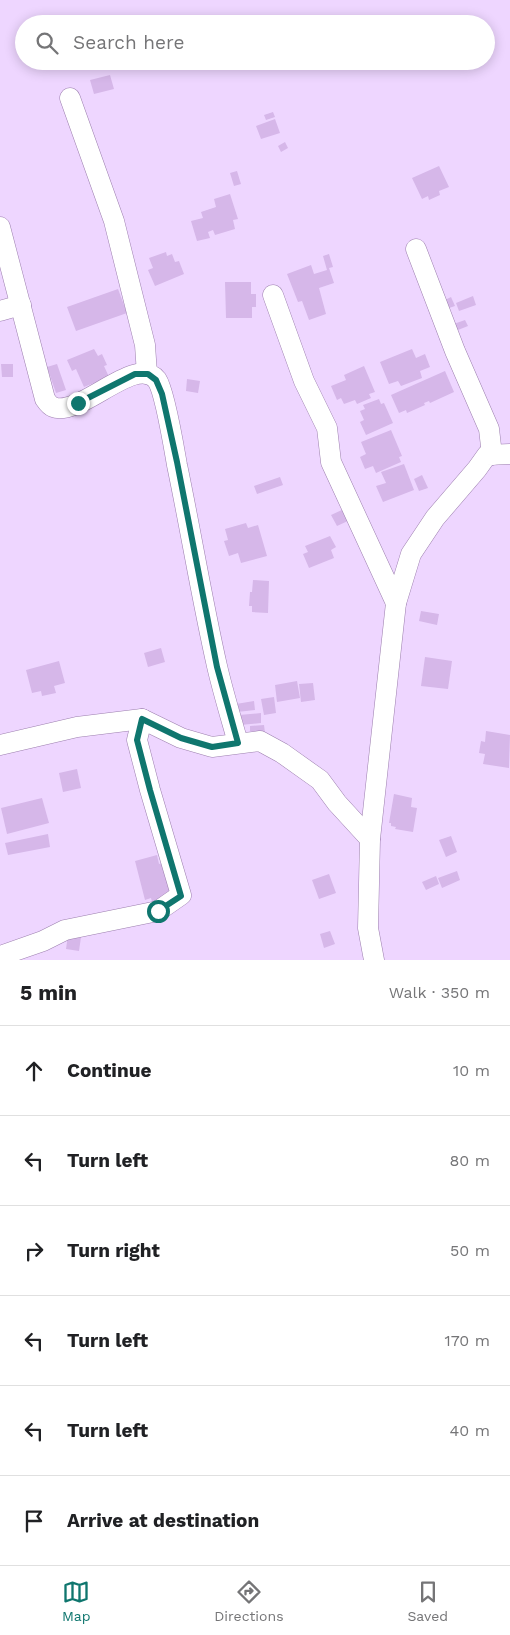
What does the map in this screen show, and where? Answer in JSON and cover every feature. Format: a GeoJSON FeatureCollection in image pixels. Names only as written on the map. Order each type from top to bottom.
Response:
{"type":"FeatureCollection","features":[{"type":"Feature","properties":{"kind":"street"},"geometry":{"type":"LineString","coordinates":[[70,98],[114,221],[145,345],[148,374]]}},
{"type":"Feature","properties":{"kind":"street"},"geometry":{"type":"LineString","coordinates":[[0,227],[45,399],[52,407],[61,408],[78,403],[135,374],[148,374],[156,380],[162,394],[217,667],[238,743]]}},
{"type":"Feature","properties":{"kind":"street"},"geometry":{"type":"LineString","coordinates":[[374,960],[368,928],[370,840],[396,603],[410,554],[435,518],[487,455],[501,454],[455,351],[416,249]]}},
{"type":"Feature","properties":{"kind":"street"},"geometry":{"type":"LineString","coordinates":[[273,295],[304,381],[327,428],[331,462],[396,603]]}},
{"type":"Feature","properties":{"kind":"street"},"geometry":{"type":"LineString","coordinates":[[0,311],[21,304]]}},
{"type":"Feature","properties":{"kind":"street"},"geometry":{"type":"LineString","coordinates":[[0,745],[77,726],[142,719],[181,738],[212,747],[260,741],[282,753],[320,780],[337,803],[370,840]]}},
{"type":"Feature","properties":{"kind":"street"},"geometry":{"type":"LineString","coordinates":[[0,956],[43,941],[65,930],[158,911],[181,896],[137,740],[142,719]]}},
{"type":"Feature","properties":{"kind":"building"},"geometry":{"type":"Polygon","coordinates":[[[110,75],[114,89],[94,94],[90,80],[110,75]]]}},
{"type":"Feature","properties":{"kind":"building"},"geometry":{"type":"Polygon","coordinates":[[[273,112],[275,117],[266,120],[264,115],[273,112]]]}},
{"type":"Feature","properties":{"kind":"building"},"geometry":{"type":"Polygon","coordinates":[[[275,119],[280,133],[261,139],[256,126],[275,119]]]}},
{"type":"Feature","properties":{"kind":"building"},"geometry":{"type":"Polygon","coordinates":[[[285,142],[288,148],[281,152],[278,146],[285,142]]]}},
{"type":"Feature","properties":{"kind":"building"},"geometry":{"type":"Polygon","coordinates":[[[439,166],[449,187],[439,191],[440,195],[429,200],[428,196],[422,199],[412,178],[439,166]]]}},
{"type":"Feature","properties":{"kind":"building"},"geometry":{"type":"Polygon","coordinates":[[[237,171],[241,184],[234,186],[230,173],[237,171]]]}},
{"type":"Feature","properties":{"kind":"building"},"geometry":{"type":"Polygon","coordinates":[[[230,194],[238,219],[233,220],[235,229],[215,235],[213,230],[208,232],[210,238],[197,241],[191,221],[203,218],[201,212],[216,207],[214,199],[230,194]]]}},
{"type":"Feature","properties":{"kind":"building"},"geometry":{"type":"Polygon","coordinates":[[[166,252],[167,256],[172,254],[175,262],[179,261],[184,274],[155,286],[148,270],[153,268],[149,258],[166,252]]]}},
{"type":"Feature","properties":{"kind":"building"},"geometry":{"type":"Polygon","coordinates":[[[329,254],[333,267],[329,268],[334,283],[319,288],[326,314],[309,320],[302,301],[298,302],[287,274],[311,265],[314,274],[327,270],[323,256],[329,254]]]}},
{"type":"Feature","properties":{"kind":"building"},"geometry":{"type":"Polygon","coordinates":[[[225,282],[251,282],[251,294],[256,294],[256,307],[252,307],[252,318],[226,318],[225,282]]]}},
{"type":"Feature","properties":{"kind":"building"},"geometry":{"type":"Polygon","coordinates":[[[118,289],[127,313],[76,331],[67,307],[118,289]]]}},
{"type":"Feature","properties":{"kind":"building"},"geometry":{"type":"Polygon","coordinates":[[[473,296],[476,305],[459,311],[456,303],[473,296]]]}},
{"type":"Feature","properties":{"kind":"building"},"geometry":{"type":"Polygon","coordinates":[[[451,297],[455,306],[446,309],[443,301],[451,297]]]}},
{"type":"Feature","properties":{"kind":"building"},"geometry":{"type":"Polygon","coordinates":[[[465,320],[468,326],[453,332],[451,325],[465,320]]]}},
{"type":"Feature","properties":{"kind":"building"},"geometry":{"type":"Polygon","coordinates":[[[94,349],[98,356],[102,354],[107,365],[104,366],[109,377],[84,387],[76,369],[72,371],[67,360],[94,349]]]}},
{"type":"Feature","properties":{"kind":"building"},"geometry":{"type":"Polygon","coordinates":[[[412,349],[416,358],[425,354],[430,367],[420,371],[422,378],[401,386],[398,381],[389,384],[380,362],[412,349]]]}},
{"type":"Feature","properties":{"kind":"building"},"geometry":{"type":"Polygon","coordinates":[[[1,364],[13,364],[13,377],[2,377],[1,364]]]}},
{"type":"Feature","properties":{"kind":"building"},"geometry":{"type":"Polygon","coordinates":[[[57,364],[66,390],[56,393],[47,367],[57,364]]]}},
{"type":"Feature","properties":{"kind":"building"},"geometry":{"type":"Polygon","coordinates":[[[364,366],[375,392],[369,394],[371,398],[357,404],[355,400],[344,404],[341,398],[337,400],[331,386],[346,380],[344,375],[364,366]]]}},
{"type":"Feature","properties":{"kind":"building"},"geometry":{"type":"Polygon","coordinates":[[[445,371],[454,392],[430,403],[429,401],[424,403],[425,405],[407,413],[406,410],[399,413],[391,395],[445,371]]]}},
{"type":"Feature","properties":{"kind":"building"},"geometry":{"type":"Polygon","coordinates":[[[187,379],[200,381],[198,393],[186,391],[187,379]]]}},
{"type":"Feature","properties":{"kind":"building"},"geometry":{"type":"Polygon","coordinates":[[[379,399],[381,404],[384,403],[393,423],[366,435],[360,422],[364,420],[360,411],[365,409],[363,405],[379,399]]]}},
{"type":"Feature","properties":{"kind":"building"},"geometry":{"type":"Polygon","coordinates":[[[391,430],[402,456],[399,457],[401,462],[376,473],[373,466],[365,469],[360,457],[366,454],[361,442],[391,430]]]}},
{"type":"Feature","properties":{"kind":"building"},"geometry":{"type":"Polygon","coordinates":[[[404,464],[414,490],[383,502],[376,486],[386,483],[381,472],[404,464]]]}},
{"type":"Feature","properties":{"kind":"building"},"geometry":{"type":"Polygon","coordinates":[[[422,475],[428,488],[419,491],[414,479],[422,475]]]}},
{"type":"Feature","properties":{"kind":"building"},"geometry":{"type":"Polygon","coordinates":[[[280,477],[283,485],[257,494],[254,486],[280,477]]]}},
{"type":"Feature","properties":{"kind":"building"},"geometry":{"type":"Polygon","coordinates":[[[344,509],[350,520],[337,526],[331,515],[344,509]]]}},
{"type":"Feature","properties":{"kind":"building"},"geometry":{"type":"Polygon","coordinates":[[[246,523],[248,528],[258,525],[267,556],[241,563],[238,553],[229,556],[224,541],[228,540],[225,529],[246,523]]]}},
{"type":"Feature","properties":{"kind":"building"},"geometry":{"type":"Polygon","coordinates":[[[330,536],[336,547],[331,550],[334,558],[309,568],[303,554],[308,552],[305,546],[330,536]]]}},
{"type":"Feature","properties":{"kind":"building"},"geometry":{"type":"Polygon","coordinates":[[[253,580],[269,581],[268,613],[252,612],[252,606],[249,606],[253,580]]]}},
{"type":"Feature","properties":{"kind":"building"},"geometry":{"type":"Polygon","coordinates":[[[421,611],[439,614],[437,625],[419,621],[421,611]]]}},
{"type":"Feature","properties":{"kind":"building"},"geometry":{"type":"Polygon","coordinates":[[[161,648],[165,662],[148,667],[144,653],[161,648]]]}},
{"type":"Feature","properties":{"kind":"building"},"geometry":{"type":"Polygon","coordinates":[[[425,657],[452,661],[448,689],[421,686],[425,657]]]}},
{"type":"Feature","properties":{"kind":"building"},"geometry":{"type":"Polygon","coordinates":[[[59,661],[65,683],[54,686],[56,693],[42,696],[41,691],[32,693],[26,670],[59,661]]]}},
{"type":"Feature","properties":{"kind":"building"},"geometry":{"type":"Polygon","coordinates":[[[297,681],[300,698],[277,702],[275,685],[297,681]]]}},
{"type":"Feature","properties":{"kind":"building"},"geometry":{"type":"Polygon","coordinates":[[[313,683],[315,700],[301,702],[299,684],[313,683]]]}},
{"type":"Feature","properties":{"kind":"building"},"geometry":{"type":"Polygon","coordinates":[[[274,697],[276,713],[264,715],[261,699],[274,697]]]}},
{"type":"Feature","properties":{"kind":"building"},"geometry":{"type":"Polygon","coordinates":[[[254,701],[255,710],[237,712],[236,704],[254,701]]]}},
{"type":"Feature","properties":{"kind":"building"},"geometry":{"type":"Polygon","coordinates":[[[261,713],[261,723],[240,725],[239,715],[261,713]]]}},
{"type":"Feature","properties":{"kind":"building"},"geometry":{"type":"Polygon","coordinates":[[[264,725],[265,733],[250,731],[250,726],[264,725]]]}},
{"type":"Feature","properties":{"kind":"building"},"geometry":{"type":"Polygon","coordinates":[[[486,731],[510,735],[509,768],[483,764],[485,754],[479,753],[481,741],[485,742],[486,731]]]}},
{"type":"Feature","properties":{"kind":"building"},"geometry":{"type":"Polygon","coordinates":[[[77,769],[81,788],[63,792],[59,773],[77,769]]]}},
{"type":"Feature","properties":{"kind":"building"},"geometry":{"type":"Polygon","coordinates":[[[394,794],[412,798],[411,807],[417,808],[413,832],[395,829],[396,827],[391,826],[391,823],[389,823],[394,794]]]}},
{"type":"Feature","properties":{"kind":"building"},"geometry":{"type":"Polygon","coordinates":[[[42,798],[49,823],[7,834],[1,808],[42,798]]]}},
{"type":"Feature","properties":{"kind":"building"},"geometry":{"type":"Polygon","coordinates":[[[48,834],[50,847],[8,855],[5,843],[48,834]]]}},
{"type":"Feature","properties":{"kind":"building"},"geometry":{"type":"Polygon","coordinates":[[[451,836],[457,852],[446,857],[439,840],[451,836]]]}},
{"type":"Feature","properties":{"kind":"building"},"geometry":{"type":"Polygon","coordinates":[[[157,855],[159,864],[162,863],[171,897],[152,902],[151,898],[145,900],[135,861],[157,855]]]}},
{"type":"Feature","properties":{"kind":"building"},"geometry":{"type":"Polygon","coordinates":[[[457,871],[460,880],[442,888],[438,878],[457,871]]]}},
{"type":"Feature","properties":{"kind":"building"},"geometry":{"type":"Polygon","coordinates":[[[329,874],[336,893],[319,899],[312,880],[329,874]]]}},
{"type":"Feature","properties":{"kind":"building"},"geometry":{"type":"Polygon","coordinates":[[[436,876],[439,884],[426,890],[422,882],[436,876]]]}},
{"type":"Feature","properties":{"kind":"building"},"geometry":{"type":"Polygon","coordinates":[[[330,931],[335,944],[324,948],[320,934],[330,931]]]}},
{"type":"Feature","properties":{"kind":"building"},"geometry":{"type":"Polygon","coordinates":[[[68,935],[81,937],[79,951],[66,949],[68,935]]]}},
{"type":"Feature","properties":{"kind":"route"},"geometry":{"type":"LineString","coordinates":[[78,403],[135,374],[148,374],[156,380],[162,394],[177,462],[217,667],[238,743],[212,747],[181,738],[142,719],[137,740],[181,896],[158,911]]}}]}
